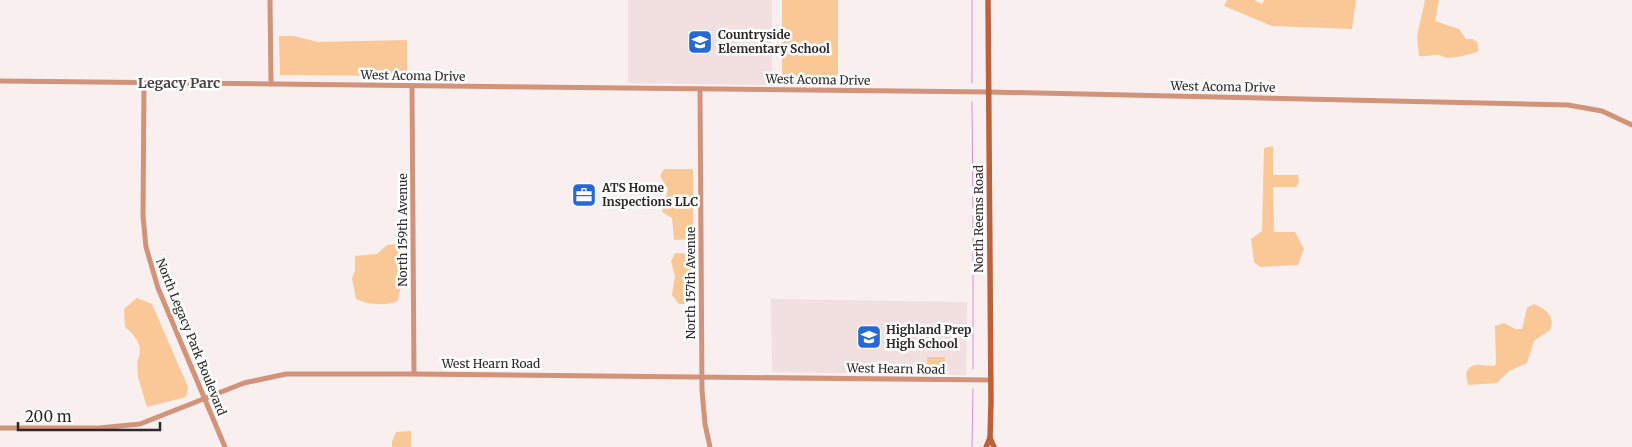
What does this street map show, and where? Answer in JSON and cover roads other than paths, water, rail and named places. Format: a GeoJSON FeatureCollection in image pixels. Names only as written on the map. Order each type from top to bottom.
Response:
{"type":"FeatureCollection","features":[{"type":"Feature","properties":{"kind":"main road","name":"North Reems Road"},"geometry":{"type":"LineString","coordinates":[[988,0],[990,438],[994,447]]}},
{"type":"Feature","properties":{"kind":"main road","name":"North Reems Road"},"geometry":{"type":"LineString","coordinates":[[986,447],[990,438]]}},
{"type":"Feature","properties":{"kind":"street"},"geometry":{"type":"LineString","coordinates":[[270,0],[271,84]]}},
{"type":"Feature","properties":{"kind":"street","name":"West Acoma Drive"},"geometry":{"type":"LineString","coordinates":[[0,81],[989,92],[1568,105],[1602,111],[1632,125]]}},
{"type":"Feature","properties":{"kind":"street","name":"North Legacy Park Boulevard"},"geometry":{"type":"LineString","coordinates":[[144,83],[143,216],[146,247],[155,280],[225,447]]}},
{"type":"Feature","properties":{"kind":"street","name":"North 159th Avenue"},"geometry":{"type":"LineString","coordinates":[[412,86],[414,374]]}},
{"type":"Feature","properties":{"kind":"street","name":"North 157th Avenue"},"geometry":{"type":"LineString","coordinates":[[700,89],[703,412],[710,447]]}},
{"type":"Feature","properties":{"kind":"street","name":"West Hearn Road"},"geometry":{"type":"LineString","coordinates":[[0,428],[124,426],[148,422],[244,383],[271,376],[414,374],[990,380]]}},
{"type":"Feature","properties":{"kind":"waterway"},"geometry":{"type":"LineString","coordinates":[[972,0],[972,83]]}},
{"type":"Feature","properties":{"kind":"waterway"},"geometry":{"type":"LineString","coordinates":[[972,102],[973,208]]}},
{"type":"Feature","properties":{"kind":"waterway"},"geometry":{"type":"LineString","coordinates":[[973,216],[973,369]]}},
{"type":"Feature","properties":{"kind":"waterway"},"geometry":{"type":"LineString","coordinates":[[972,447],[973,389]]}},
{"type":"Feature","properties":{"kind":"place","name":"Countryside Elementary School"},"geometry":{"type":"Point","coordinates":[700,42]}},
{"type":"Feature","properties":{"kind":"place","name":"ATS Home Inspections LLC"},"geometry":{"type":"Point","coordinates":[584,195]}},
{"type":"Feature","properties":{"kind":"place","name":"Highland Prep High School"},"geometry":{"type":"Point","coordinates":[869,337]}},
{"type":"Feature","properties":{"kind":"district","name":"Legacy Parc"},"geometry":{"type":"Point","coordinates":[179,83]}}]}
